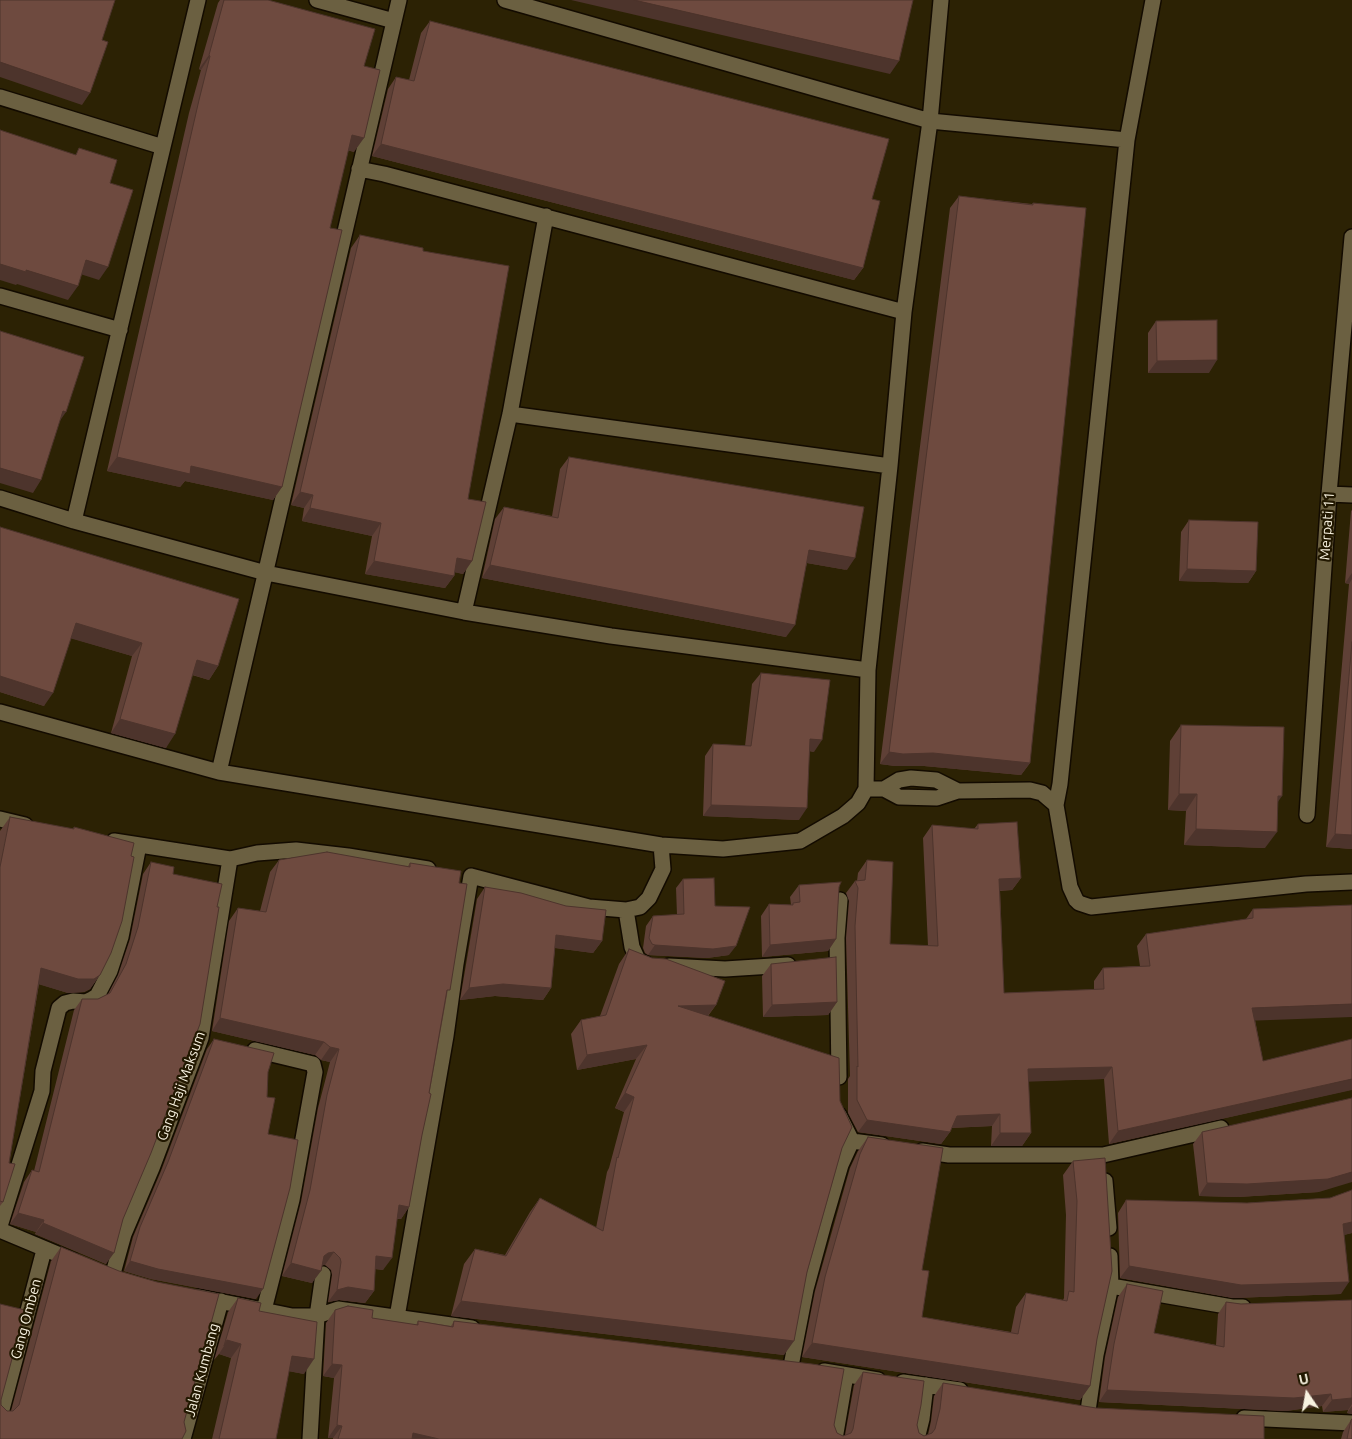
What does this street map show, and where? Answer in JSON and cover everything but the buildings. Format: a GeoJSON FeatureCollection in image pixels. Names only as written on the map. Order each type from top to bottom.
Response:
{"type":"FeatureCollection","features":[{"type":"Feature","properties":{"kind":"street"},"geometry":{"type":"LineString","coordinates":[[74,520],[198,0]]}},
{"type":"Feature","properties":{"kind":"street"},"geometry":{"type":"LineString","coordinates":[[317,0],[394,21]]}},
{"type":"Feature","properties":{"kind":"street"},"geometry":{"type":"LineString","coordinates":[[219,772],[358,169],[399,0]]}},
{"type":"Feature","properties":{"kind":"street"},"geometry":{"type":"LineString","coordinates":[[505,0],[930,121],[1127,140]]}},
{"type":"Feature","properties":{"kind":"street"},"geometry":{"type":"LineString","coordinates":[[0,712],[219,772],[661,845],[723,849],[800,841],[844,816],[858,803],[866,789],[868,670],[904,312],[930,121],[941,0]]}},
{"type":"Feature","properties":{"kind":"street"},"geometry":{"type":"LineString","coordinates":[[1153,0],[1127,140],[1060,784],[1056,805],[1072,894],[1079,903],[1091,906],[1306,884],[1352,882]]}},
{"type":"Feature","properties":{"kind":"street"},"geometry":{"type":"LineString","coordinates":[[0,98],[163,147]]}},
{"type":"Feature","properties":{"kind":"street"},"geometry":{"type":"LineString","coordinates":[[358,169],[546,216],[904,312]]}},
{"type":"Feature","properties":{"kind":"street"},"geometry":{"type":"LineString","coordinates":[[464,612],[510,414],[546,216]]}},
{"type":"Feature","properties":{"kind":"street","name":"Merpati 11"},"geometry":{"type":"LineString","coordinates":[[1307,815],[1329,494],[1352,237]]}},
{"type":"Feature","properties":{"kind":"street"},"geometry":{"type":"LineString","coordinates":[[0,296],[120,330]]}},
{"type":"Feature","properties":{"kind":"street"},"geometry":{"type":"LineString","coordinates":[[510,414],[890,466]]}},
{"type":"Feature","properties":{"kind":"street"},"geometry":{"type":"LineString","coordinates":[[1329,494],[1352,495]]}},
{"type":"Feature","properties":{"kind":"street"},"geometry":{"type":"LineString","coordinates":[[0,498],[266,572],[464,612],[611,636],[868,670]]}},
{"type":"Feature","properties":{"kind":"street"},"geometry":{"type":"LineString","coordinates":[[866,789],[884,789],[899,796],[938,798],[958,791],[1030,790],[1042,793],[1056,805]]}},
{"type":"Feature","properties":{"kind":"street"},"geometry":{"type":"LineString","coordinates":[[0,820],[44,828]]}},
{"type":"Feature","properties":{"kind":"street"},"geometry":{"type":"LineString","coordinates":[[101,838],[230,859],[256,853],[296,850],[348,856],[471,876],[589,907],[626,910],[640,907],[649,898],[663,869],[661,845]]}},
{"type":"Feature","properties":{"kind":"street"},"geometry":{"type":"LineString","coordinates":[[0,1226],[42,1091],[43,1071],[59,1008],[65,1003],[73,1001],[86,1002],[97,996],[110,971],[121,937],[139,845]]}},
{"type":"Feature","properties":{"kind":"street","name":"Gang Haji Maksum"},"geometry":{"type":"LineString","coordinates":[[112,1276],[124,1234],[152,1168],[201,1038],[230,859]]}},
{"type":"Feature","properties":{"kind":"street"},"geometry":{"type":"LineString","coordinates":[[396,1317],[444,1046],[471,876]]}},
{"type":"Feature","properties":{"kind":"street"},"geometry":{"type":"LineString","coordinates":[[840,900],[838,960],[839,1116],[852,1141]]}},
{"type":"Feature","properties":{"kind":"street"},"geometry":{"type":"LineString","coordinates":[[626,910],[632,947],[638,960],[646,964],[725,969],[803,964]]}},
{"type":"Feature","properties":{"kind":"street"},"geometry":{"type":"LineString","coordinates":[[820,962],[838,960]]}},
{"type":"Feature","properties":{"kind":"street"},"geometry":{"type":"LineString","coordinates":[[201,1038],[220,1042]]}},
{"type":"Feature","properties":{"kind":"street"},"geometry":{"type":"LineString","coordinates":[[238,1046],[313,1064],[315,1072],[292,1200],[264,1310]]}},
{"type":"Feature","properties":{"kind":"street"},"geometry":{"type":"LineString","coordinates":[[852,1141],[949,1155],[1103,1155],[1237,1125]]}},
{"type":"Feature","properties":{"kind":"street"},"geometry":{"type":"LineString","coordinates":[[852,1141],[841,1165],[806,1290],[797,1367],[974,1392]]}},
{"type":"Feature","properties":{"kind":"street"},"geometry":{"type":"LineString","coordinates":[[1070,1408],[1093,1411],[1096,1355],[1111,1286],[1112,1203],[1103,1155]]}},
{"type":"Feature","properties":{"kind":"street"},"geometry":{"type":"LineString","coordinates":[[0,1230],[44,1250],[130,1282]]}},
{"type":"Feature","properties":{"kind":"street","name":"Gang Omben"},"geometry":{"type":"LineString","coordinates":[[0,1417],[44,1250]]}},
{"type":"Feature","properties":{"kind":"street"},"geometry":{"type":"LineString","coordinates":[[310,1439],[317,1316],[323,1274]]}},
{"type":"Feature","properties":{"kind":"street"},"geometry":{"type":"LineString","coordinates":[[1111,1286],[1232,1307],[1260,1306]]}},
{"type":"Feature","properties":{"kind":"street"},"geometry":{"type":"LineString","coordinates":[[185,1294],[292,1316],[317,1316],[338,1309],[489,1330]]}},
{"type":"Feature","properties":{"kind":"street","name":"Jalan Kumbang"},"geometry":{"type":"LineString","coordinates":[[183,1439],[221,1301]]}},
{"type":"Feature","properties":{"kind":"street"},"geometry":{"type":"LineString","coordinates":[[835,1439],[846,1375]]}},
{"type":"Feature","properties":{"kind":"street"},"geometry":{"type":"LineString","coordinates":[[917,1439],[922,1419],[926,1384]]}},
{"type":"Feature","properties":{"kind":"street"},"geometry":{"type":"LineString","coordinates":[[1233,1417],[1352,1423]]}}]}
